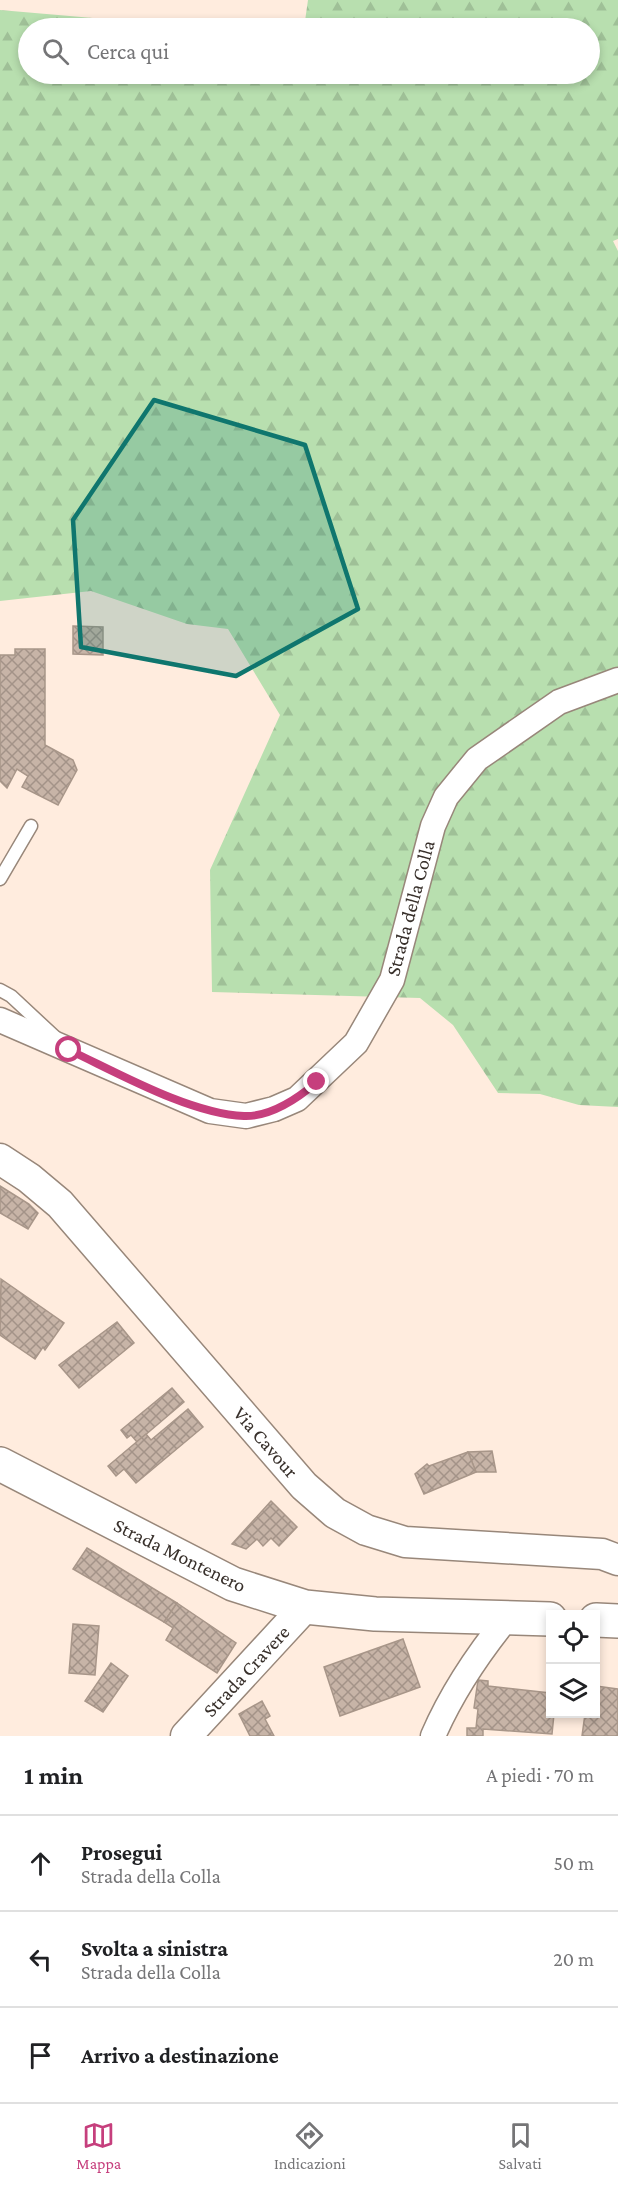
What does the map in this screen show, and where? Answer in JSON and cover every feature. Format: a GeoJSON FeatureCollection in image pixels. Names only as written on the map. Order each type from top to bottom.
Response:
{"type":"FeatureCollection","features":[{"type":"Feature","properties":{"kind":"main road","name":"Strada Montenero"},"geometry":{"type":"LineString","coordinates":[[0,1464],[233,1584],[305,1607],[375,1614],[546,1619]]}},
{"type":"Feature","properties":{"kind":"main road"},"geometry":{"type":"LineString","coordinates":[[600,1620],[618,1621]]}},
{"type":"Feature","properties":{"kind":"street","name":"Strada della Colla"},"geometry":{"type":"LineString","coordinates":[[0,1020],[135,1081],[210,1111],[246,1116],[274,1109],[297,1099],[356,1043],[392,980],[433,826],[446,797],[477,759],[559,702],[618,680]]}},
{"type":"Feature","properties":{"kind":"street","name":"Via Cavour"},"geometry":{"type":"LineString","coordinates":[[0,1159],[29,1178],[60,1204],[304,1486],[335,1513],[366,1530],[405,1542],[602,1554],[618,1560]]}},
{"type":"Feature","properties":{"kind":"street","name":"Strada Cravere"},"geometry":{"type":"LineString","coordinates":[[186,1736],[305,1607]]}},
{"type":"Feature","properties":{"kind":"street"},"geometry":{"type":"LineString","coordinates":[[433,1736],[449,1699],[475,1658],[507,1618]]}},
{"type":"Feature","properties":{"kind":"lane"},"geometry":{"type":"LineString","coordinates":[[0,879],[31,826]]}},
{"type":"Feature","properties":{"kind":"lane","name":"Strada della Colla"},"geometry":{"type":"LineString","coordinates":[[0,990],[11,996],[69,1050]]}},
{"type":"Feature","properties":{"kind":"highlighted area"},"geometry":{"type":"Polygon","coordinates":[[[154,400],[305,445],[358,609],[236,676],[81,647],[73,520],[154,400]]]}},
{"type":"Feature","properties":{"kind":"green space"},"geometry":{"type":"Polygon","coordinates":[[[308,0],[618,0],[618,239],[613,241],[618,251],[618,1107],[579,1105],[540,1094],[498,1093],[453,1025],[420,998],[212,992],[210,870],[280,715],[228,629],[187,624],[91,591],[0,601],[0,10],[93,18],[18,18],[18,84],[600,84],[600,18],[305,18],[308,0]]]}},
{"type":"Feature","properties":{"kind":"building"},"geometry":{"type":"Polygon","coordinates":[[[73,626],[103,627],[103,655],[73,654],[73,626]]]}},
{"type":"Feature","properties":{"kind":"building"},"geometry":{"type":"Polygon","coordinates":[[[15,649],[45,649],[45,745],[73,760],[77,770],[58,805],[22,787],[28,776],[17,769],[7,788],[0,781],[0,655],[15,655],[15,649]]]}},
{"type":"Feature","properties":{"kind":"building"},"geometry":{"type":"Polygon","coordinates":[[[0,1186],[29,1204],[38,1213],[28,1229],[0,1213],[0,1186]]]}},
{"type":"Feature","properties":{"kind":"building"},"geometry":{"type":"Polygon","coordinates":[[[1,1279],[64,1323],[45,1350],[43,1347],[35,1359],[0,1335],[1,1279]]]}},
{"type":"Feature","properties":{"kind":"building"},"geometry":{"type":"Polygon","coordinates":[[[117,1322],[134,1343],[79,1388],[59,1365],[117,1322]]]}},
{"type":"Feature","properties":{"kind":"building"},"geometry":{"type":"Polygon","coordinates":[[[172,1388],[184,1402],[137,1442],[131,1435],[127,1438],[121,1430],[172,1388]]]}},
{"type":"Feature","properties":{"kind":"building"},"geometry":{"type":"Polygon","coordinates":[[[188,1409],[203,1427],[136,1483],[124,1469],[116,1476],[108,1466],[146,1434],[151,1440],[188,1409]]]}},
{"type":"Feature","properties":{"kind":"building"},"geometry":{"type":"Polygon","coordinates":[[[492,1451],[496,1472],[476,1472],[468,1452],[492,1451]]]}},
{"type":"Feature","properties":{"kind":"building"},"geometry":{"type":"Polygon","coordinates":[[[468,1452],[476,1472],[424,1494],[415,1474],[427,1464],[429,1466],[468,1452]]]}},
{"type":"Feature","properties":{"kind":"building"},"geometry":{"type":"Polygon","coordinates":[[[271,1501],[297,1527],[279,1546],[271,1538],[263,1546],[257,1539],[246,1549],[232,1544],[271,1501]]]}},
{"type":"Feature","properties":{"kind":"building"},"geometry":{"type":"Polygon","coordinates":[[[87,1548],[177,1603],[164,1622],[73,1569],[87,1548]]]}},
{"type":"Feature","properties":{"kind":"building"},"geometry":{"type":"Polygon","coordinates":[[[177,1603],[236,1643],[217,1673],[166,1640],[173,1628],[164,1622],[177,1603]]]}},
{"type":"Feature","properties":{"kind":"building"},"geometry":{"type":"Polygon","coordinates":[[[73,1624],[99,1626],[95,1675],[69,1673],[73,1624]]]}},
{"type":"Feature","properties":{"kind":"building"},"geometry":{"type":"Polygon","coordinates":[[[403,1639],[420,1687],[340,1716],[324,1667],[403,1639]]]}},
{"type":"Feature","properties":{"kind":"building"},"geometry":{"type":"Polygon","coordinates":[[[111,1663],[128,1676],[103,1712],[85,1701],[111,1663]]]}},
{"type":"Feature","properties":{"kind":"building"},"geometry":{"type":"Polygon","coordinates":[[[478,1680],[488,1681],[488,1686],[546,1693],[546,1718],[554,1718],[552,1734],[483,1729],[483,1736],[467,1736],[467,1728],[476,1728],[478,1709],[474,1708],[478,1680]]]}},
{"type":"Feature","properties":{"kind":"building"},"geometry":{"type":"Polygon","coordinates":[[[600,1687],[618,1689],[618,1736],[582,1736],[584,1718],[600,1718],[600,1687]]]}},
{"type":"Feature","properties":{"kind":"building"},"geometry":{"type":"Polygon","coordinates":[[[262,1701],[270,1716],[265,1719],[274,1736],[250,1736],[239,1714],[262,1701]]]}},
{"type":"Feature","properties":{"kind":"route"},"geometry":{"type":"LineString","coordinates":[[69,1050],[135,1081],[210,1111],[246,1116],[274,1109],[297,1099],[317,1082]]}}]}
